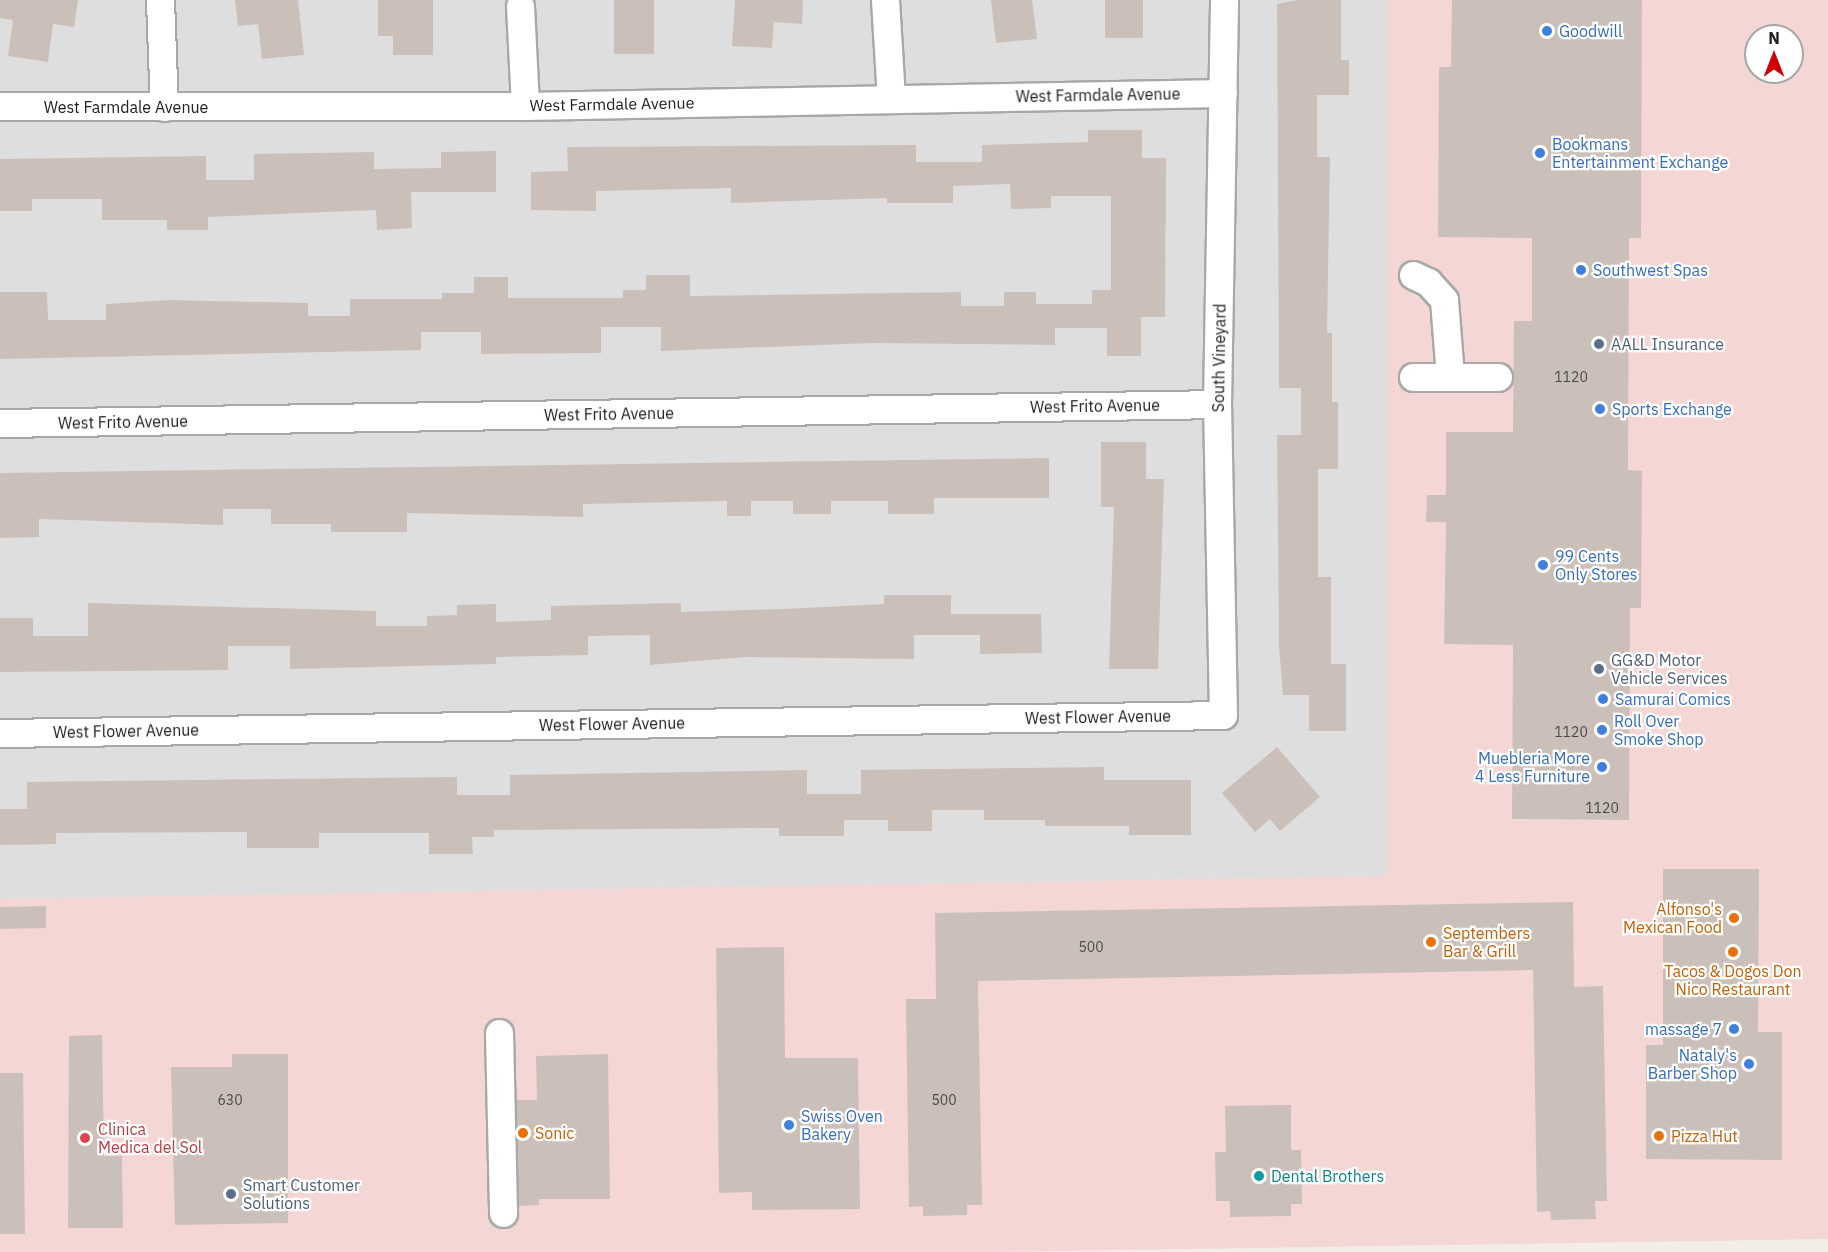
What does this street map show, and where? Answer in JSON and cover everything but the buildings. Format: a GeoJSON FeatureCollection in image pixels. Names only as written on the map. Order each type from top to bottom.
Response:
{"type":"FeatureCollection","features":[{"type":"Feature","properties":{"kind":"street"},"geometry":{"type":"LineString","coordinates":[[160,0],[164,107]]}},
{"type":"Feature","properties":{"kind":"street"},"geometry":{"type":"LineString","coordinates":[[885,0],[891,99]]}},
{"type":"Feature","properties":{"kind":"street","name":"South Vineyard"},"geometry":{"type":"LineString","coordinates":[[1224,0],[1217,404],[1224,716]]}},
{"type":"Feature","properties":{"kind":"street"},"geometry":{"type":"LineString","coordinates":[[520,6],[525,106]]}},
{"type":"Feature","properties":{"kind":"street","name":"West Farmdale Avenue"},"geometry":{"type":"LineString","coordinates":[[0,106],[525,106],[1223,93]]}},
{"type":"Feature","properties":{"kind":"street"},"geometry":{"type":"LineString","coordinates":[[1413,275],[1428,282],[1444,300],[1450,377]]}},
{"type":"Feature","properties":{"kind":"street"},"geometry":{"type":"LineString","coordinates":[[1413,377],[1498,377]]}},
{"type":"Feature","properties":{"kind":"street","name":"West Frito Avenue"},"geometry":{"type":"LineString","coordinates":[[0,423],[1217,404]]}},
{"type":"Feature","properties":{"kind":"street","name":"West Flower Avenue"},"geometry":{"type":"LineString","coordinates":[[0,733],[1224,716]]}},
{"type":"Feature","properties":{"kind":"street"},"geometry":{"type":"LineString","coordinates":[[499,1033],[503,1214]]}},
{"type":"Feature","properties":{"kind":"shaded area"},"geometry":{"type":"Polygon","coordinates":[[[0,0],[1389,0],[1388,876],[0,899],[0,0]]]}},
{"type":"Feature","properties":{"kind":"shaded area"},"geometry":{"type":"Polygon","coordinates":[[[1389,0],[1828,0],[1828,1239],[991,1252],[0,1252],[0,899],[1387,876],[1389,0]]]}},
{"type":"Feature","properties":{"kind":"place","name":"Goodwill"},"geometry":{"type":"Point","coordinates":[1547,31]}},
{"type":"Feature","properties":{"kind":"place","name":"Bookmans Entertainment Exchange"},"geometry":{"type":"Point","coordinates":[1540,153]}},
{"type":"Feature","properties":{"kind":"place","name":"Southwest Spas"},"geometry":{"type":"Point","coordinates":[1581,270]}},
{"type":"Feature","properties":{"kind":"place","name":"AALL Insurance"},"geometry":{"type":"Point","coordinates":[1599,344]}},
{"type":"Feature","properties":{"kind":"place","name":"Sports Exchange"},"geometry":{"type":"Point","coordinates":[1600,409]}},
{"type":"Feature","properties":{"kind":"place","name":"99 Cents Only Stores"},"geometry":{"type":"Point","coordinates":[1543,565]}},
{"type":"Feature","properties":{"kind":"place","name":"GG&D Motor Vehicle Services"},"geometry":{"type":"Point","coordinates":[1599,669]}},
{"type":"Feature","properties":{"kind":"place","name":"Samurai Comics"},"geometry":{"type":"Point","coordinates":[1603,699]}},
{"type":"Feature","properties":{"kind":"place","name":"Roll Over Smoke Shop"},"geometry":{"type":"Point","coordinates":[1602,730]}},
{"type":"Feature","properties":{"kind":"place","name":"Muebleria More 4 Less Furniture"},"geometry":{"type":"Point","coordinates":[1602,767]}},
{"type":"Feature","properties":{"kind":"place","name":"Alfonso's Mexican Food"},"geometry":{"type":"Point","coordinates":[1734,918]}},
{"type":"Feature","properties":{"kind":"place","name":"Septembers Bar & Grill"},"geometry":{"type":"Point","coordinates":[1431,942]}},
{"type":"Feature","properties":{"kind":"place","name":"Tacos & Dogos Don Nico Restaurant"},"geometry":{"type":"Point","coordinates":[1733,952]}},
{"type":"Feature","properties":{"kind":"place","name":"massage 7"},"geometry":{"type":"Point","coordinates":[1734,1029]}},
{"type":"Feature","properties":{"kind":"place","name":"Nataly's Barber Shop"},"geometry":{"type":"Point","coordinates":[1749,1064]}},
{"type":"Feature","properties":{"kind":"place","name":"Swiss Oven Bakery"},"geometry":{"type":"Point","coordinates":[789,1125]}},
{"type":"Feature","properties":{"kind":"place","name":"Sonic"},"geometry":{"type":"Point","coordinates":[523,1133]}},
{"type":"Feature","properties":{"kind":"place","name":"Pizza Hut"},"geometry":{"type":"Point","coordinates":[1659,1136]}},
{"type":"Feature","properties":{"kind":"place","name":"Clinica Medica del Sol"},"geometry":{"type":"Point","coordinates":[85,1138]}},
{"type":"Feature","properties":{"kind":"place","name":"Dental Brothers"},"geometry":{"type":"Point","coordinates":[1259,1176]}},
{"type":"Feature","properties":{"kind":"place","name":"Smart Customer Solutions"},"geometry":{"type":"Point","coordinates":[231,1194]}}]}
